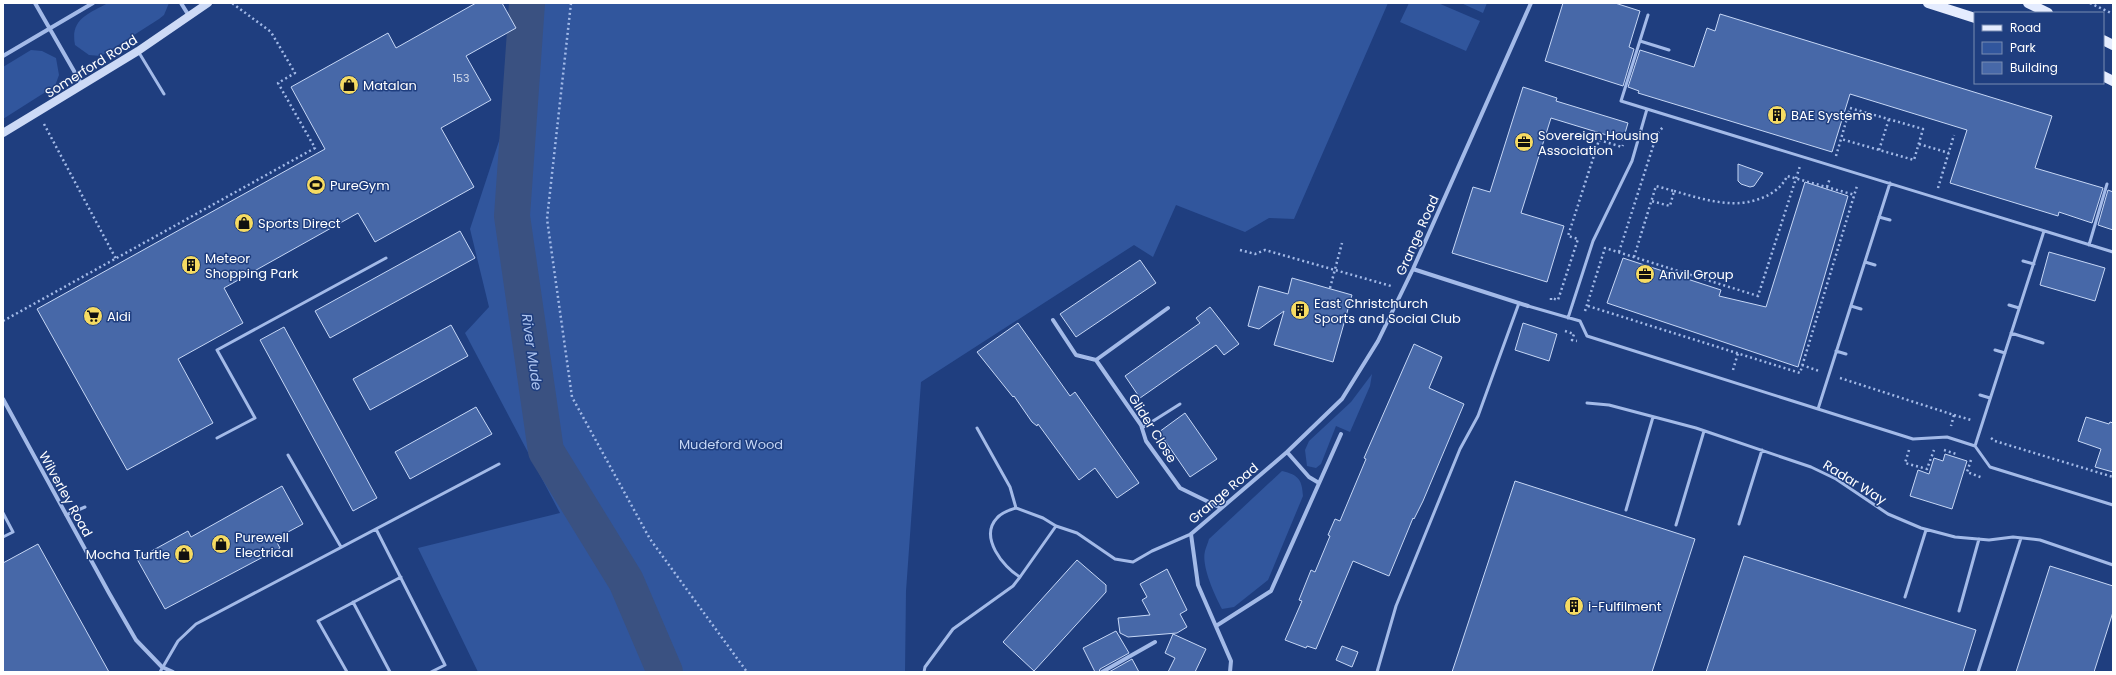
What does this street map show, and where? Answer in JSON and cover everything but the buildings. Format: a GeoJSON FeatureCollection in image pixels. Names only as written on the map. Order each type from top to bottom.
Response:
{"type":"FeatureCollection","features":[{"type":"Feature","properties":{"kind":"main road","name":"Somerford Road"},"geometry":{"type":"LineString","coordinates":[[3,133],[138,51],[208,3]]}},
{"type":"Feature","properties":{"kind":"main road"},"geometry":{"type":"LineString","coordinates":[[1928,3],[1974,18]]}},
{"type":"Feature","properties":{"kind":"main road"},"geometry":{"type":"LineString","coordinates":[[2028,3],[2046,12]]}},
{"type":"Feature","properties":{"kind":"main road"},"geometry":{"type":"LineString","coordinates":[[2104,40],[2113,45]]}},
{"type":"Feature","properties":{"kind":"street"},"geometry":{"type":"LineString","coordinates":[[36,3],[82,85]]}},
{"type":"Feature","properties":{"kind":"street"},"geometry":{"type":"LineString","coordinates":[[3,56],[94,3]]}},
{"type":"Feature","properties":{"kind":"street"},"geometry":{"type":"LineString","coordinates":[[181,3],[190,16]]}},
{"type":"Feature","properties":{"kind":"street","name":"Grange Road"},"geometry":{"type":"LineString","coordinates":[[1230,672],[1231,661],[1198,585],[1191,534],[1287,452],[1342,398],[1378,342],[1413,269],[1530,3]]}},
{"type":"Feature","properties":{"kind":"street"},"geometry":{"type":"LineString","coordinates":[[1413,269],[1528,306]]}},
{"type":"Feature","properties":{"kind":"street"},"geometry":{"type":"LineString","coordinates":[[1053,320],[1076,355],[1096,360],[1168,308]]}},
{"type":"Feature","properties":{"kind":"street","name":"Glider Close"},"geometry":{"type":"LineString","coordinates":[[1096,360],[1142,428],[1146,441],[1180,488],[1221,508]]}},
{"type":"Feature","properties":{"kind":"street","name":"Wilverley Road"},"geometry":{"type":"LineString","coordinates":[[3,399],[136,640],[162,666],[173,672]]}},
{"type":"Feature","properties":{"kind":"street"},"geometry":{"type":"LineString","coordinates":[[1216,626],[1271,591],[1341,434]]}},
{"type":"Feature","properties":{"kind":"street"},"geometry":{"type":"LineString","coordinates":[[1287,452],[1310,477],[1319,483]]}},
{"type":"Feature","properties":{"kind":"street"},"geometry":{"type":"LineString","coordinates":[[1102,672],[1154,642]]}},
{"type":"Feature","properties":{"kind":"lane"},"geometry":{"type":"LineString","coordinates":[[1648,15],[1621,101],[2113,252]]}},
{"type":"Feature","properties":{"kind":"lane"},"geometry":{"type":"LineString","coordinates":[[1640,41],[1669,50]]}},
{"type":"Feature","properties":{"kind":"lane"},"geometry":{"type":"LineString","coordinates":[[138,51],[164,94]]}},
{"type":"Feature","properties":{"kind":"lane"},"geometry":{"type":"LineString","coordinates":[[1568,318],[1593,241],[1632,161],[1648,109]]}},
{"type":"Feature","properties":{"kind":"lane"},"geometry":{"type":"LineString","coordinates":[[1818,409],[1890,184]]}},
{"type":"Feature","properties":{"kind":"lane"},"geometry":{"type":"LineString","coordinates":[[2089,244],[2107,184]]}},
{"type":"Feature","properties":{"kind":"lane"},"geometry":{"type":"LineString","coordinates":[[1879,217],[1890,220]]}},
{"type":"Feature","properties":{"kind":"lane"},"geometry":{"type":"LineString","coordinates":[[1975,446],[2044,231]]}},
{"type":"Feature","properties":{"kind":"lane"},"geometry":{"type":"LineString","coordinates":[[217,438],[256,418],[217,350],[386,258]]}},
{"type":"Feature","properties":{"kind":"lane"},"geometry":{"type":"LineString","coordinates":[[2023,261],[2034,264]]}},
{"type":"Feature","properties":{"kind":"lane"},"geometry":{"type":"LineString","coordinates":[[1865,262],[1875,265]]}},
{"type":"Feature","properties":{"kind":"lane"},"geometry":{"type":"LineString","coordinates":[[1377,672],[1396,606],[1460,449],[1478,416],[1519,303]]}},
{"type":"Feature","properties":{"kind":"lane"},"geometry":{"type":"LineString","coordinates":[[2009,305],[2019,308]]}},
{"type":"Feature","properties":{"kind":"lane"},"geometry":{"type":"LineString","coordinates":[[1528,306],[1580,321],[1587,336],[1913,439],[1947,437],[1975,446],[1990,467],[2113,505]]}},
{"type":"Feature","properties":{"kind":"lane"},"geometry":{"type":"LineString","coordinates":[[1850,306],[1860,309]]}},
{"type":"Feature","properties":{"kind":"lane"},"geometry":{"type":"LineString","coordinates":[[2011,333],[2043,343]]}},
{"type":"Feature","properties":{"kind":"lane"},"geometry":{"type":"LineString","coordinates":[[1995,350],[2005,353]]}},
{"type":"Feature","properties":{"kind":"lane"},"geometry":{"type":"LineString","coordinates":[[1836,351],[1846,354]]}},
{"type":"Feature","properties":{"kind":"lane"},"geometry":{"type":"LineString","coordinates":[[1980,396],[1990,398]]}},
{"type":"Feature","properties":{"kind":"lane","name":"Radar Way"},"geometry":{"type":"LineString","coordinates":[[1587,403],[1609,405],[1704,431],[1811,467],[1830,476],[1888,514],[1926,530],[1955,537],[1979,539],[2021,538],[2047,542],[2113,565]]}},
{"type":"Feature","properties":{"kind":"lane"},"geometry":{"type":"LineString","coordinates":[[1142,428],[1180,404]]}},
{"type":"Feature","properties":{"kind":"lane"},"geometry":{"type":"LineString","coordinates":[[1626,510],[1653,417]]}},
{"type":"Feature","properties":{"kind":"lane"},"geometry":{"type":"LineString","coordinates":[[977,428],[1010,487],[1016,508]]}},
{"type":"Feature","properties":{"kind":"lane"},"geometry":{"type":"LineString","coordinates":[[1676,525],[1704,431]]}},
{"type":"Feature","properties":{"kind":"lane"},"geometry":{"type":"LineString","coordinates":[[1739,524],[1762,450]]}},
{"type":"Feature","properties":{"kind":"lane"},"geometry":{"type":"LineString","coordinates":[[288,454],[341,547]]}},
{"type":"Feature","properties":{"kind":"lane"},"geometry":{"type":"LineString","coordinates":[[160,672],[162,666],[178,641],[196,624],[499,464]]}},
{"type":"Feature","properties":{"kind":"lane"},"geometry":{"type":"LineString","coordinates":[[66,515],[84,506]]}},
{"type":"Feature","properties":{"kind":"lane"},"geometry":{"type":"LineString","coordinates":[[1020,577],[1009,571],[997,556],[991,540],[992,525],[997,517],[1016,508],[1043,518],[1056,526],[1077,533],[1115,559],[1133,562],[1191,534]]}},
{"type":"Feature","properties":{"kind":"lane"},"geometry":{"type":"LineString","coordinates":[[3,513],[13,532],[3,537]]}},
{"type":"Feature","properties":{"kind":"lane"},"geometry":{"type":"LineString","coordinates":[[924,672],[925,667],[953,629],[1013,586],[1056,526]]}},
{"type":"Feature","properties":{"kind":"lane"},"geometry":{"type":"LineString","coordinates":[[376,529],[445,665],[431,672]]}},
{"type":"Feature","properties":{"kind":"lane"},"geometry":{"type":"LineString","coordinates":[[1905,597],[1926,530]]}},
{"type":"Feature","properties":{"kind":"lane"},"geometry":{"type":"LineString","coordinates":[[1978,672],[2021,538]]}},
{"type":"Feature","properties":{"kind":"lane"},"geometry":{"type":"LineString","coordinates":[[1959,611],[1979,539]]}},
{"type":"Feature","properties":{"kind":"lane"},"geometry":{"type":"LineString","coordinates":[[347,672],[318,621],[401,577]]}},
{"type":"Feature","properties":{"kind":"lane"},"geometry":{"type":"LineString","coordinates":[[353,602],[390,672]]}},
{"type":"Feature","properties":{"kind":"path"},"geometry":{"type":"LineString","coordinates":[[3,321],[315,148],[278,82],[295,73],[287,59],[271,32],[232,3]]}},
{"type":"Feature","properties":{"kind":"path"},"geometry":{"type":"LineString","coordinates":[[570,3],[548,219],[572,397],[650,539],[747,672]]}},
{"type":"Feature","properties":{"kind":"path"},"geometry":{"type":"LineString","coordinates":[[2090,3],[2113,14]]}},
{"type":"Feature","properties":{"kind":"path"},"geometry":{"type":"LineString","coordinates":[[1827,187],[1841,138],[1850,108],[1923,130],[1914,160],[1841,138]]}},
{"type":"Feature","properties":{"kind":"path"},"geometry":{"type":"LineString","coordinates":[[38,113],[116,259]]}},
{"type":"Feature","properties":{"kind":"path"},"geometry":{"type":"LineString","coordinates":[[1880,150],[1889,119]]}},
{"type":"Feature","properties":{"kind":"path"},"geometry":{"type":"LineString","coordinates":[[1619,252],[1657,134],[1663,127],[1668,126]]}},
{"type":"Feature","properties":{"kind":"path"},"geometry":{"type":"LineString","coordinates":[[1936,197],[1954,135]]}},
{"type":"Feature","properties":{"kind":"path"},"geometry":{"type":"LineString","coordinates":[[1552,298],[1558,300],[1578,239],[1568,236],[1598,140],[1622,147],[1625,140]]}},
{"type":"Feature","properties":{"kind":"path"},"geometry":{"type":"LineString","coordinates":[[1919,144],[1949,153]]}},
{"type":"Feature","properties":{"kind":"path"},"geometry":{"type":"LineString","coordinates":[[1793,163],[1806,167]]}},
{"type":"Feature","properties":{"kind":"path"},"geometry":{"type":"LineString","coordinates":[[1800,165],[1758,296],[1605,248],[1588,306],[1800,373],[1858,184],[1851,181]]}},
{"type":"Feature","properties":{"kind":"path"},"geometry":{"type":"LineString","coordinates":[[1634,257],[1656,186],[1703,199],[1730,204],[1754,200],[1773,193],[1784,182],[1787,176],[1855,195]]}},
{"type":"Feature","properties":{"kind":"path"},"geometry":{"type":"LineString","coordinates":[[1651,201],[1670,206],[1674,190]]}},
{"type":"Feature","properties":{"kind":"path"},"geometry":{"type":"LineString","coordinates":[[1330,288],[1342,243]]}},
{"type":"Feature","properties":{"kind":"path"},"geometry":{"type":"LineString","coordinates":[[1240,250],[1255,254],[1265,250],[1403,290]]}},
{"type":"Feature","properties":{"kind":"path"},"geometry":{"type":"LineString","coordinates":[[1954,415],[1972,421],[1980,396]]}},
{"type":"Feature","properties":{"kind":"path"},"geometry":{"type":"LineString","coordinates":[[1992,432],[1990,439],[2113,477]]}},
{"type":"Feature","properties":{"kind":"green space"},"geometry":{"type":"Polygon","coordinates":[[[108,3],[169,3],[164,15],[159,19],[101,56],[89,55],[75,45],[75,29],[82,18],[87,14],[108,3]]]}},
{"type":"Feature","properties":{"kind":"green space","name":"Mudeford Wood"},"geometry":{"type":"Polygon","coordinates":[[[519,3],[1388,3],[1294,219],[1269,218],[1245,232],[1176,205],[1153,257],[1134,245],[921,382],[906,591],[905,672],[478,672],[418,548],[560,513],[465,333],[489,307],[470,229],[500,138],[518,34],[519,3]]]}},
{"type":"Feature","properties":{"kind":"green space"},"geometry":{"type":"Polygon","coordinates":[[[1409,3],[1438,3],[1480,21],[1466,51],[1400,22],[1409,3]]]}},
{"type":"Feature","properties":{"kind":"green space"},"geometry":{"type":"Polygon","coordinates":[[[1461,3],[1487,3],[1483,13],[1461,3]]]}},
{"type":"Feature","properties":{"kind":"green space"},"geometry":{"type":"Polygon","coordinates":[[[31,50],[42,51],[56,58],[59,75],[55,86],[3,119],[3,67],[31,50]]]}},
{"type":"Feature","properties":{"kind":"green space"},"geometry":{"type":"Polygon","coordinates":[[[1372,374],[1370,386],[1350,432],[1336,426],[1321,464],[1316,468],[1307,466],[1305,450],[1309,441],[1351,402],[1372,374]]]}},
{"type":"Feature","properties":{"kind":"green space"},"geometry":{"type":"Polygon","coordinates":[[[1282,471],[1296,476],[1302,486],[1303,496],[1268,580],[1234,607],[1222,609],[1212,589],[1205,565],[1204,557],[1209,539],[1282,471]]]}},
{"type":"Feature","properties":{"kind":"waterway","name":"River Mude"},"geometry":{"type":"LineString","coordinates":[[527,3],[512,216],[546,451],[626,581],[665,672]]}},
{"type":"Feature","properties":{"kind":"place","name":"Matalan"},"geometry":{"type":"Point","coordinates":[349,85]}},
{"type":"Feature","properties":{"kind":"place","name":"BAE Systems"},"geometry":{"type":"Point","coordinates":[1777,115]}},
{"type":"Feature","properties":{"kind":"place","name":"Sovereign Housing Association"},"geometry":{"type":"Point","coordinates":[1524,142]}},
{"type":"Feature","properties":{"kind":"place","name":"PureGym"},"geometry":{"type":"Point","coordinates":[316,185]}},
{"type":"Feature","properties":{"kind":"place","name":"Sports Direct"},"geometry":{"type":"Point","coordinates":[244,223]}},
{"type":"Feature","properties":{"kind":"place","name":"Meteor Shopping Park"},"geometry":{"type":"Point","coordinates":[191,265]}},
{"type":"Feature","properties":{"kind":"place","name":"Anvil Group"},"geometry":{"type":"Point","coordinates":[1645,274]}},
{"type":"Feature","properties":{"kind":"place","name":"East Christchurch Sports and Social Club"},"geometry":{"type":"Point","coordinates":[1300,310]}},
{"type":"Feature","properties":{"kind":"place","name":"Aldi"},"geometry":{"type":"Point","coordinates":[93,316]}},
{"type":"Feature","properties":{"kind":"place","name":"Purewell Electrical"},"geometry":{"type":"Point","coordinates":[221,544]}},
{"type":"Feature","properties":{"kind":"place","name":"Mocha Turtle"},"geometry":{"type":"Point","coordinates":[184,554]}},
{"type":"Feature","properties":{"kind":"place","name":"i-Fulfilment"},"geometry":{"type":"Point","coordinates":[1574,606]}}]}
